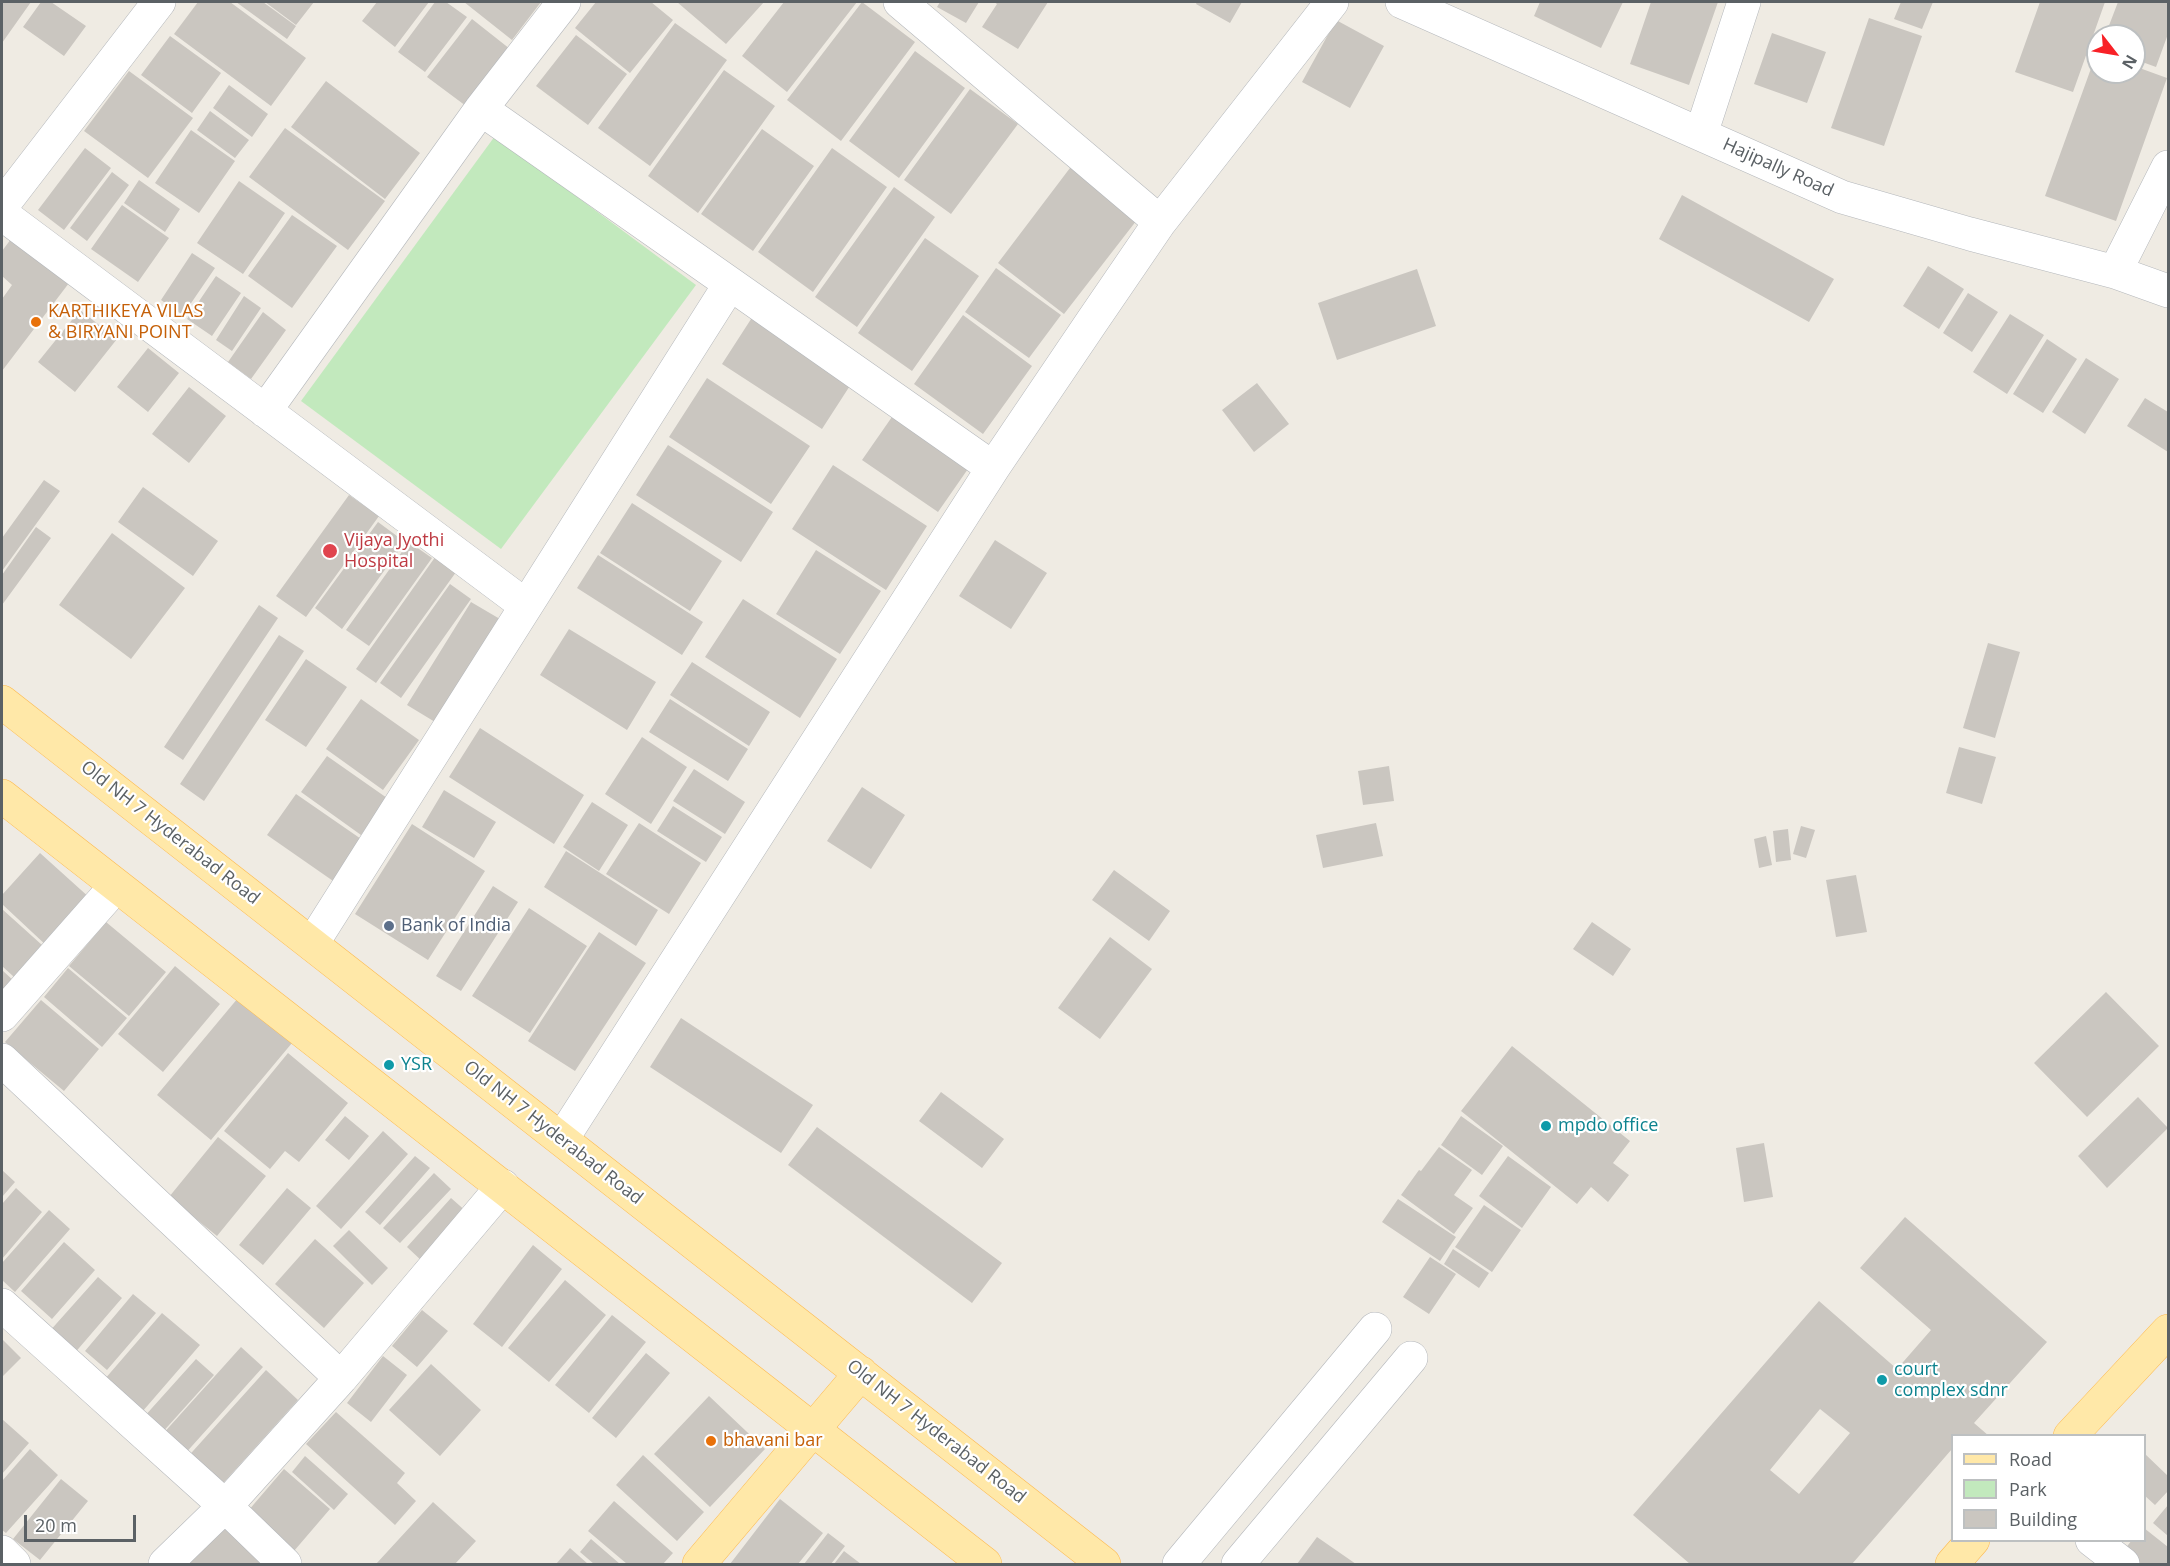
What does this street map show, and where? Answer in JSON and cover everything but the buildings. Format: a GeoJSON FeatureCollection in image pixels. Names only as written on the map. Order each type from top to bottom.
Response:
{"type":"FeatureCollection","features":[{"type":"Feature","properties":{"kind":"main road","name":"Old NH 7 Hyderabad Road"},"geometry":{"type":"LineString","coordinates":[[2,702],[1104,1564]]}},
{"type":"Feature","properties":{"kind":"main road"},"geometry":{"type":"LineString","coordinates":[[2,796],[985,1564]]}},
{"type":"Feature","properties":{"kind":"main road"},"geometry":{"type":"LineString","coordinates":[[2072,1434],[2168,1332]]}},
{"type":"Feature","properties":{"kind":"main road"},"geometry":{"type":"LineString","coordinates":[[699,1564],[861,1373]]}},
{"type":"Feature","properties":{"kind":"main road"},"geometry":{"type":"LineString","coordinates":[[1952,1564],[1971,1542]]}},
{"type":"Feature","properties":{"kind":"street"},"geometry":{"type":"LineString","coordinates":[[2,206],[159,2]]}},
{"type":"Feature","properties":{"kind":"street"},"geometry":{"type":"LineString","coordinates":[[265,411],[481,109],[564,2]]}},
{"type":"Feature","properties":{"kind":"street"},"geometry":{"type":"LineString","coordinates":[[900,2],[1160,222]]}},
{"type":"Feature","properties":{"kind":"street"},"geometry":{"type":"LineString","coordinates":[[562,1140],[993,468],[1160,222],[1332,2]]}},
{"type":"Feature","properties":{"kind":"street","name":"Hajipally Road"},"geometry":{"type":"LineString","coordinates":[[1402,2],[1842,197],[2115,272],[2169,291]]}},
{"type":"Feature","properties":{"kind":"street"},"geometry":{"type":"LineString","coordinates":[[1701,134],[1744,2]]}},
{"type":"Feature","properties":{"kind":"street"},"geometry":{"type":"LineString","coordinates":[[481,109],[993,468]]}},
{"type":"Feature","properties":{"kind":"street"},"geometry":{"type":"LineString","coordinates":[[2115,272],[2169,167]]}},
{"type":"Feature","properties":{"kind":"street"},"geometry":{"type":"LineString","coordinates":[[2,214],[525,605]]}},
{"type":"Feature","properties":{"kind":"street"},"geometry":{"type":"LineString","coordinates":[[312,944],[730,284]]}},
{"type":"Feature","properties":{"kind":"street"},"geometry":{"type":"LineString","coordinates":[[2,1015],[116,886]]}},
{"type":"Feature","properties":{"kind":"street"},"geometry":{"type":"LineString","coordinates":[[2,1060],[341,1378]]}},
{"type":"Feature","properties":{"kind":"street"},"geometry":{"type":"LineString","coordinates":[[165,1564],[224,1505],[341,1378],[503,1186]]}},
{"type":"Feature","properties":{"kind":"street"},"geometry":{"type":"LineString","coordinates":[[2,1305],[224,1505],[285,1564]]}},
{"type":"Feature","properties":{"kind":"street"},"geometry":{"type":"LineString","coordinates":[[1179,1564],[1375,1329]]}},
{"type":"Feature","properties":{"kind":"street"},"geometry":{"type":"LineString","coordinates":[[1238,1564],[1411,1358]]}},
{"type":"Feature","properties":{"kind":"street"},"geometry":{"type":"LineString","coordinates":[[2095,1542],[2123,1564]]}},
{"type":"Feature","properties":{"kind":"street"},"geometry":{"type":"LineString","coordinates":[[2,1552],[14,1564]]}},
{"type":"Feature","properties":{"kind":"green space"},"geometry":{"type":"Polygon","coordinates":[[[495,136],[696,285],[501,549],[301,401],[495,136]]]}},
{"type":"Feature","properties":{"kind":"place","name":"KARTHIKEYA VILAS & BIRYANI POINT"},"geometry":{"type":"Point","coordinates":[36,322]}},
{"type":"Feature","properties":{"kind":"place","name":"Vijaya Jyothi Hospital"},"geometry":{"type":"Point","coordinates":[330,551]}},
{"type":"Feature","properties":{"kind":"place","name":"Bank of India"},"geometry":{"type":"Point","coordinates":[389,926]}},
{"type":"Feature","properties":{"kind":"place","name":"YSR"},"geometry":{"type":"Point","coordinates":[389,1065]}},
{"type":"Feature","properties":{"kind":"place","name":"mpdo office"},"geometry":{"type":"Point","coordinates":[1546,1126]}},
{"type":"Feature","properties":{"kind":"place","name":"court complex sdnr"},"geometry":{"type":"Point","coordinates":[1882,1380]}},
{"type":"Feature","properties":{"kind":"place","name":"bhavani bar"},"geometry":{"type":"Point","coordinates":[711,1441]}}]}
